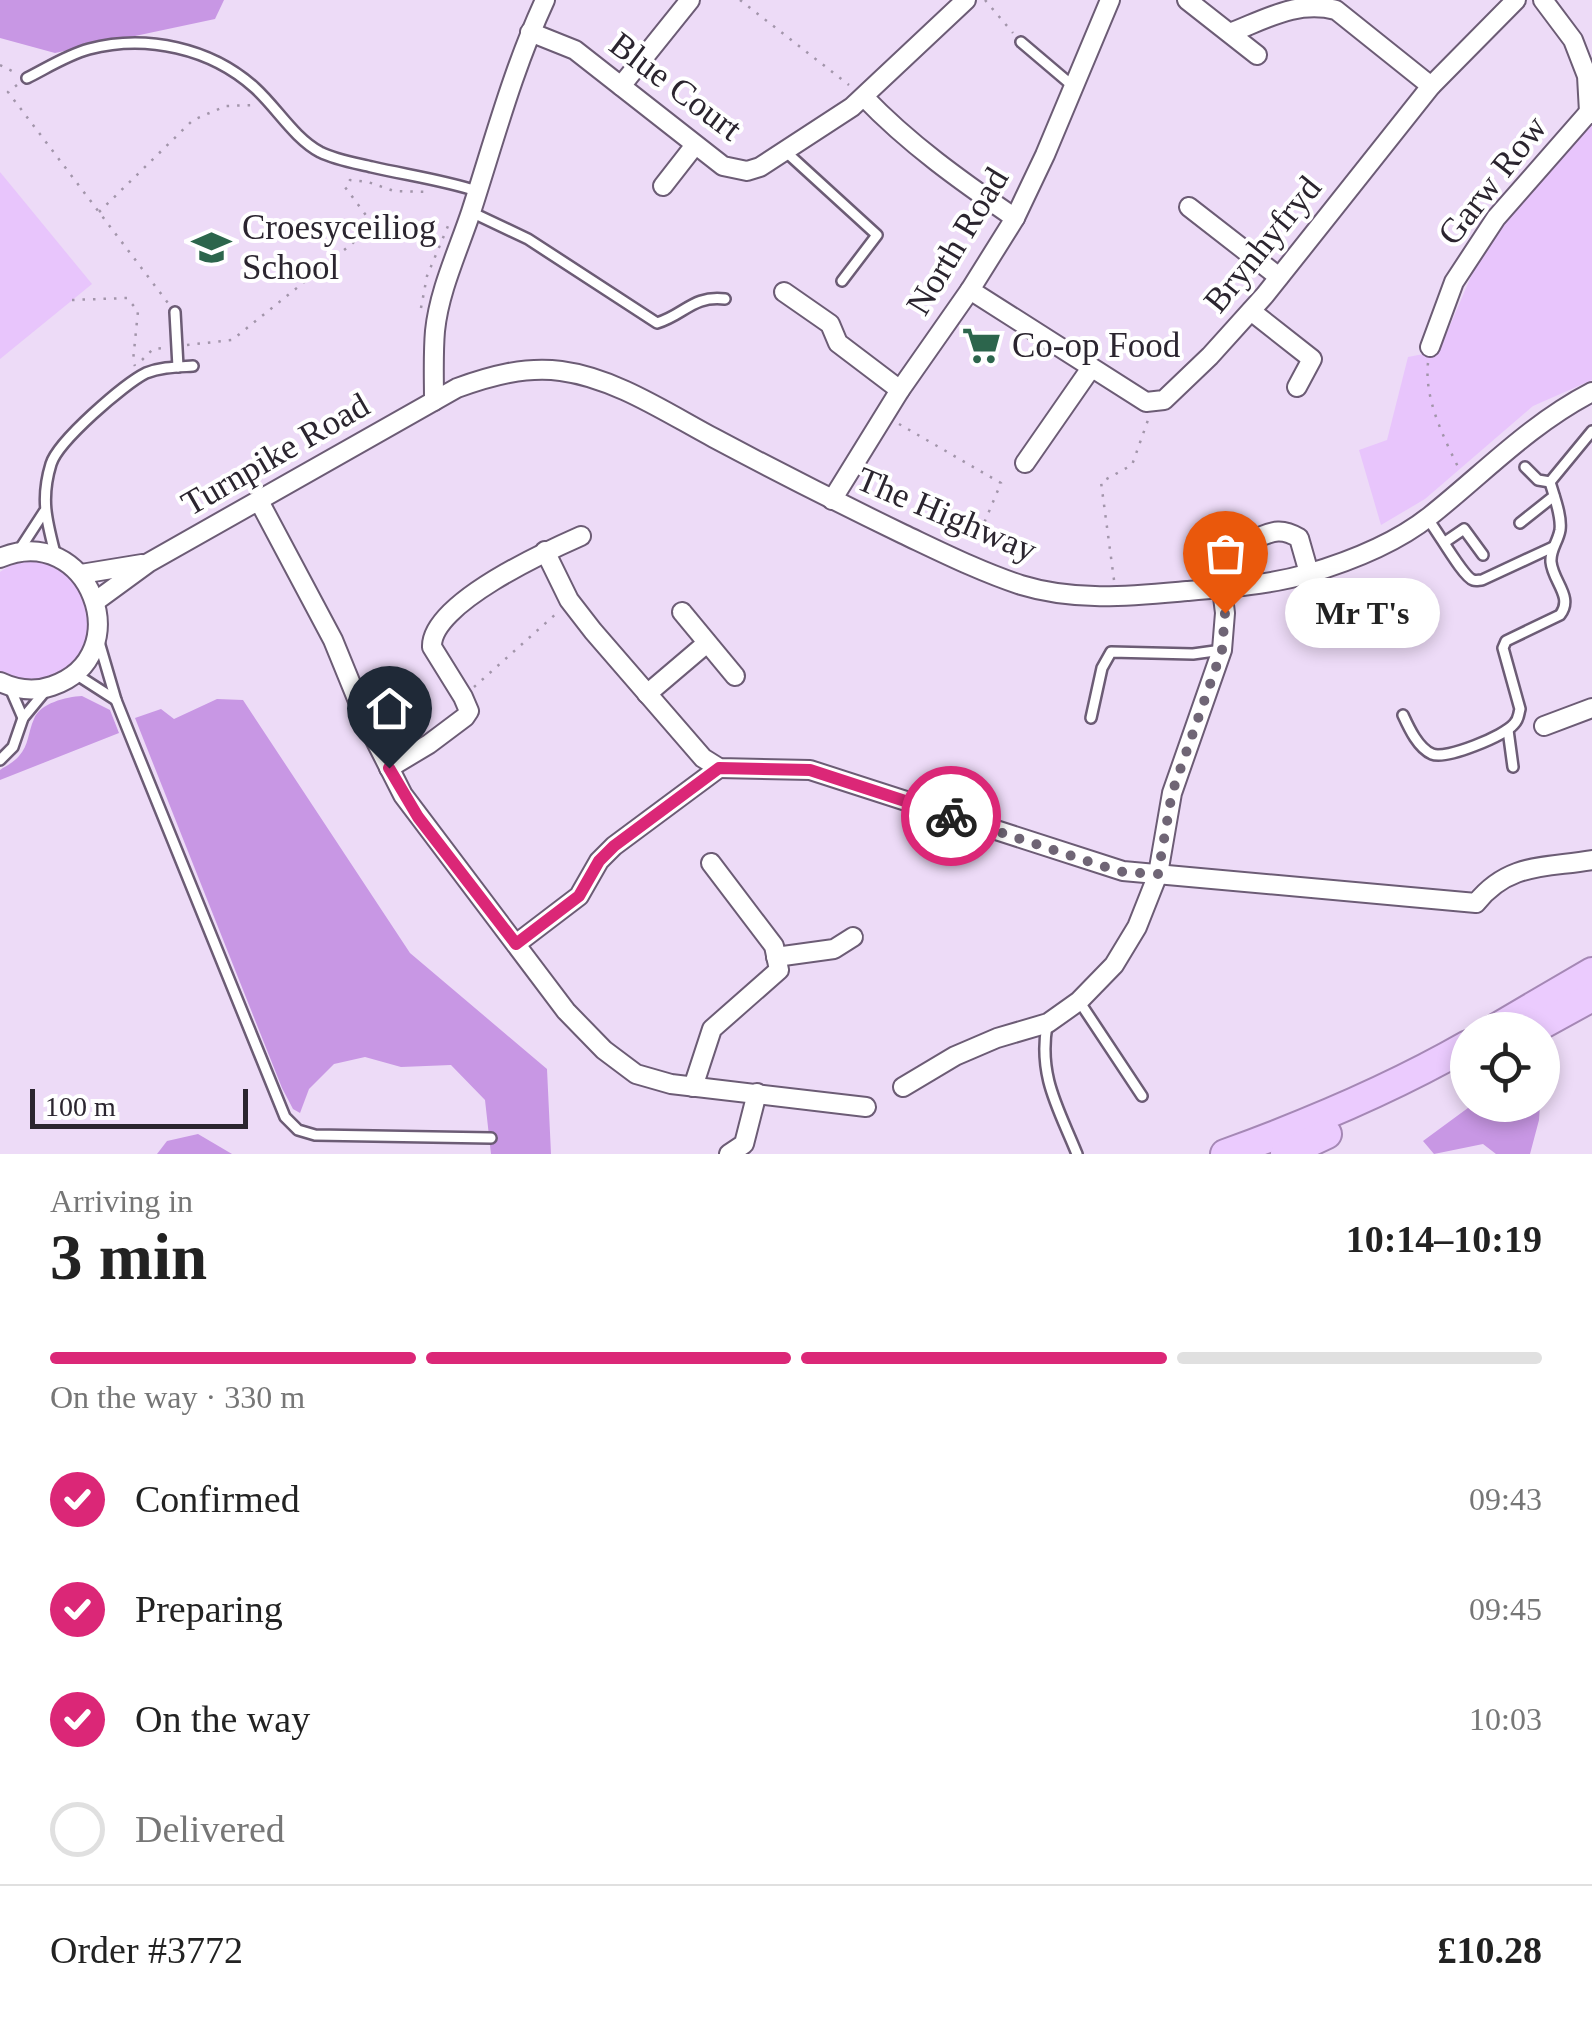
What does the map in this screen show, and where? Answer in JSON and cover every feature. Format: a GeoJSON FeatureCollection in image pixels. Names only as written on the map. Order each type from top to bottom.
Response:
{"type":"FeatureCollection","features":[{"type":"Feature","properties":{"kind":"highway"},"geometry":{"type":"LineString","coordinates":[[1524,1012],[1592,972]]}},
{"type":"Feature","properties":{"kind":"highway"},"geometry":{"type":"LineString","coordinates":[[1560,1015],[1592,997]]}},
{"type":"Feature","properties":{"kind":"highway"},"geometry":{"type":"LineString","coordinates":[[1225,1154],[1299,1128],[1450,1055]]}},
{"type":"Feature","properties":{"kind":"highway"},"geometry":{"type":"LineString","coordinates":[[1285,1154],[1450,1075]]}},
{"type":"Feature","properties":{"kind":"street"},"geometry":{"type":"LineString","coordinates":[[434,401],[435,330],[441,301],[500,116],[544,0]]}},
{"type":"Feature","properties":{"kind":"street"},"geometry":{"type":"LineString","coordinates":[[621,86],[690,0]]}},
{"type":"Feature","properties":{"kind":"street","name":"Blue Court"},"geometry":{"type":"LineString","coordinates":[[530,32],[575,50],[723,166],[747,172],[836,119],[966,0]]}},
{"type":"Feature","properties":{"kind":"street","name":"North Road"},"geometry":{"type":"LineString","coordinates":[[832,500],[1015,218],[1110,0]]}},
{"type":"Feature","properties":{"kind":"street"},"geometry":{"type":"LineString","coordinates":[[1187,0],[1258,55]]}},
{"type":"Feature","properties":{"kind":"street","name":"Brynhyfryd"},"geometry":{"type":"LineString","coordinates":[[1154,401],[1164,400],[1251,311],[1430,86],[1516,0]]}},
{"type":"Feature","properties":{"kind":"street"},"geometry":{"type":"LineString","coordinates":[[1543,0],[1590,73],[1590,113]]}},
{"type":"Feature","properties":{"kind":"street"},"geometry":{"type":"LineString","coordinates":[[1230,33],[1287,10],[1318,5],[1336,10],[1430,86]]}},
{"type":"Feature","properties":{"kind":"street"},"geometry":{"type":"LineString","coordinates":[[864,97],[926,155],[1015,218]]}},
{"type":"Feature","properties":{"kind":"street","name":"Garw Row"},"geometry":{"type":"LineString","coordinates":[[1430,347],[1454,282],[1496,218],[1590,113]]}},
{"type":"Feature","properties":{"kind":"street"},"geometry":{"type":"LineString","coordinates":[[663,186],[695,144]]}},
{"type":"Feature","properties":{"kind":"street"},"geometry":{"type":"LineString","coordinates":[[1189,207],[1279,277]]}},
{"type":"Feature","properties":{"kind":"street"},"geometry":{"type":"LineString","coordinates":[[970,290],[1146,402],[1154,401]]}},
{"type":"Feature","properties":{"kind":"street"},"geometry":{"type":"LineString","coordinates":[[784,292],[830,324],[838,343],[900,390]]}},
{"type":"Feature","properties":{"kind":"street"},"geometry":{"type":"LineString","coordinates":[[1251,311],[1312,359],[1298,387]]}},
{"type":"Feature","properties":{"kind":"street"},"geometry":{"type":"LineString","coordinates":[[1026,462],[1091,368]]}},
{"type":"Feature","properties":{"kind":"street","name":"The Highway"},"geometry":{"type":"LineString","coordinates":[[434,401],[482,378],[537,370],[562,371],[595,380],[966,563],[1022,585],[1062,595],[1116,596],[1271,582],[1309,573],[1398,537],[1428,518],[1530,430],[1592,392]]}},
{"type":"Feature","properties":{"kind":"street","name":"Turnpike Road"},"geometry":{"type":"LineString","coordinates":[[96,601],[148,563],[434,401]]}},
{"type":"Feature","properties":{"kind":"street"},"geometry":{"type":"LineString","coordinates":[[259,501],[332,640],[389,768],[418,817],[566,1010],[604,1050],[636,1074],[671,1084],[866,1108]]}},
{"type":"Feature","properties":{"kind":"street"},"geometry":{"type":"LineString","coordinates":[[1199,546],[1244,542],[1279,530],[1299,538],[1309,573]]}},
{"type":"Feature","properties":{"kind":"street"},"geometry":{"type":"LineString","coordinates":[[389,768],[429,744],[469,711],[432,647],[432,638],[442,622],[461,603],[510,570],[582,536]]}},
{"type":"Feature","properties":{"kind":"street"},"geometry":{"type":"LineString","coordinates":[[545,551],[569,600],[592,631],[704,758],[719,768],[810,770],[1123,872],[1476,903],[1506,878],[1531,867],[1592,860]]}},
{"type":"Feature","properties":{"kind":"street"},"geometry":{"type":"LineString","coordinates":[[5,685],[29,690],[48,687],[74,674],[92,649],[98,618],[96,601],[81,574],[56,556],[37,552],[9,555]]}},
{"type":"Feature","properties":{"kind":"street","name":"Turnpike Road"},"geometry":{"type":"LineString","coordinates":[[81,574],[148,563]]}},
{"type":"Feature","properties":{"kind":"street"},"geometry":{"type":"LineString","coordinates":[[903,1087],[954,1056],[1048,1022],[1078,1001],[1114,965],[1137,926],[1158,874],[1172,793],[1222,650],[1222,589]]}},
{"type":"Feature","properties":{"kind":"street"},"geometry":{"type":"LineString","coordinates":[[682,612],[735,676]]}},
{"type":"Feature","properties":{"kind":"street"},"geometry":{"type":"LineString","coordinates":[[647,694],[708,643]]}},
{"type":"Feature","properties":{"kind":"street"},"geometry":{"type":"LineString","coordinates":[[1544,726],[1592,708]]}},
{"type":"Feature","properties":{"kind":"street"},"geometry":{"type":"LineString","coordinates":[[516,944],[579,896],[599,861],[614,846],[719,768]]}},
{"type":"Feature","properties":{"kind":"street"},"geometry":{"type":"LineString","coordinates":[[693,1086],[712,1029],[779,970],[774,946],[711,864]]}},
{"type":"Feature","properties":{"kind":"street"},"geometry":{"type":"LineString","coordinates":[[776,957],[834,949],[853,937]]}},
{"type":"Feature","properties":{"kind":"street"},"geometry":{"type":"LineString","coordinates":[[729,1154],[744,1144],[756,1093]]}},
{"type":"Feature","properties":{"kind":"lane"},"geometry":{"type":"LineString","coordinates":[[1020,42],[1074,87]]}},
{"type":"Feature","properties":{"kind":"lane"},"geometry":{"type":"LineString","coordinates":[[26,78],[89,49],[116,44],[187,49],[210,58],[250,84],[311,146],[331,157],[477,192]]}},
{"type":"Feature","properties":{"kind":"lane"},"geometry":{"type":"LineString","coordinates":[[785,151],[878,235],[842,281]]}},
{"type":"Feature","properties":{"kind":"lane"},"geometry":{"type":"LineString","coordinates":[[471,212],[528,240],[657,322],[699,301],[712,297],[726,299]]}},
{"type":"Feature","properties":{"kind":"lane"},"geometry":{"type":"LineString","coordinates":[[175,312],[178,367]]}},
{"type":"Feature","properties":{"kind":"lane"},"geometry":{"type":"LineString","coordinates":[[56,556],[44,512],[53,459],[63,444],[140,377],[155,370],[192,366]]}},
{"type":"Feature","properties":{"kind":"lane"},"geometry":{"type":"LineString","coordinates":[[1550,482],[1592,431]]}},
{"type":"Feature","properties":{"kind":"lane"},"geometry":{"type":"LineString","coordinates":[[1525,467],[1538,480],[1550,482]]}},
{"type":"Feature","properties":{"kind":"lane"},"geometry":{"type":"LineString","coordinates":[[1403,715],[1422,747],[1434,755],[1446,756],[1508,730],[1518,720],[1520,709],[1504,658],[1506,641],[1560,616],[1566,608],[1550,557],[1561,525],[1550,482]]}},
{"type":"Feature","properties":{"kind":"lane"},"geometry":{"type":"LineString","coordinates":[[1520,522],[1554,496]]}},
{"type":"Feature","properties":{"kind":"lane"},"geometry":{"type":"LineString","coordinates":[[9,555],[44,512]]}},
{"type":"Feature","properties":{"kind":"lane"},"geometry":{"type":"LineString","coordinates":[[1428,518],[1464,574],[1472,580],[1482,580],[1553,547]]}},
{"type":"Feature","properties":{"kind":"lane"},"geometry":{"type":"LineString","coordinates":[[1445,542],[1464,529],[1483,555]]}},
{"type":"Feature","properties":{"kind":"lane"},"geometry":{"type":"LineString","coordinates":[[97,634],[116,700],[285,1117],[298,1130],[316,1136],[491,1138]]}},
{"type":"Feature","properties":{"kind":"lane"},"geometry":{"type":"LineString","coordinates":[[1091,718],[1102,668],[1111,652],[1193,654],[1222,650]]}},
{"type":"Feature","properties":{"kind":"lane"},"geometry":{"type":"LineString","coordinates":[[74,674],[116,700]]}},
{"type":"Feature","properties":{"kind":"lane"},"geometry":{"type":"LineString","coordinates":[[5,685],[23,718]]}},
{"type":"Feature","properties":{"kind":"lane"},"geometry":{"type":"LineString","coordinates":[[0,760],[14,747],[23,718],[48,687]]}},
{"type":"Feature","properties":{"kind":"lane"},"geometry":{"type":"LineString","coordinates":[[1508,730],[1513,768]]}},
{"type":"Feature","properties":{"kind":"lane"},"geometry":{"type":"LineString","coordinates":[[1078,1001],[1142,1096]]}},
{"type":"Feature","properties":{"kind":"lane"},"geometry":{"type":"LineString","coordinates":[[1048,1022],[1044,1042],[1047,1082],[1077,1154]]}},
{"type":"Feature","properties":{"kind":"path"},"geometry":{"type":"LineString","coordinates":[[740,0],[864,97]]}},
{"type":"Feature","properties":{"kind":"path"},"geometry":{"type":"LineString","coordinates":[[985,0],[1020,42]]}},
{"type":"Feature","properties":{"kind":"path"},"geometry":{"type":"LineString","coordinates":[[0,65],[26,78],[8,92],[175,312]]}},
{"type":"Feature","properties":{"kind":"path"},"geometry":{"type":"LineString","coordinates":[[99,212],[192,120],[226,106],[272,104]]}},
{"type":"Feature","properties":{"kind":"path"},"geometry":{"type":"LineString","coordinates":[[72,300],[127,298],[138,312],[135,366],[153,349],[232,340],[374,226],[345,187],[350,180],[394,191],[432,192]]}},
{"type":"Feature","properties":{"kind":"path"},"geometry":{"type":"LineString","coordinates":[[421,314],[427,276],[448,226]]}},
{"type":"Feature","properties":{"kind":"path"},"geometry":{"type":"LineString","coordinates":[[1430,347],[1426,378],[1442,434],[1467,484]]}},
{"type":"Feature","properties":{"kind":"path"},"geometry":{"type":"LineString","coordinates":[[1116,596],[1101,482],[1132,465],[1154,401]]}},
{"type":"Feature","properties":{"kind":"path"},"geometry":{"type":"LineString","coordinates":[[884,416],[1001,484],[966,563]]}},
{"type":"Feature","properties":{"kind":"path"},"geometry":{"type":"LineString","coordinates":[[464,697],[569,600]]}},
{"type":"Feature","properties":{"kind":"shaded area"},"geometry":{"type":"Polygon","coordinates":[[[0,0],[224,0],[215,19],[55,53],[0,38],[0,0]]]}},
{"type":"Feature","properties":{"kind":"shaded area"},"geometry":{"type":"Polygon","coordinates":[[[1592,124],[1592,380],[1533,406],[1425,499],[1381,525],[1359,450],[1387,440],[1408,357],[1439,351],[1485,244],[1592,124]]]}},
{"type":"Feature","properties":{"kind":"shaded area"},"geometry":{"type":"Polygon","coordinates":[[[0,172],[92,284],[0,359],[0,172]]]}},
{"type":"Feature","properties":{"kind":"shaded area"},"geometry":{"type":"Polygon","coordinates":[[[27,561],[51,564],[72,577],[88,605],[91,627],[87,647],[71,667],[61,674],[36,680],[0,671],[0,572],[27,561]]]}},
{"type":"Feature","properties":{"kind":"shaded area"},"geometry":{"type":"Polygon","coordinates":[[[82,696],[110,710],[119,733],[0,780],[0,770],[25,747],[37,713],[54,702],[82,696]]]}},
{"type":"Feature","properties":{"kind":"shaded area"},"geometry":{"type":"Polygon","coordinates":[[[217,699],[243,700],[410,953],[547,1069],[551,1154],[491,1154],[485,1100],[451,1065],[401,1067],[365,1057],[334,1064],[309,1089],[300,1113],[293,1109],[135,718],[161,709],[174,719],[217,699]]]}},
{"type":"Feature","properties":{"kind":"shaded area"},"geometry":{"type":"Polygon","coordinates":[[[1450,1121],[1538,1122],[1530,1154],[1496,1154],[1483,1144],[1434,1154],[1423,1141],[1450,1121]]]}},
{"type":"Feature","properties":{"kind":"shaded area"},"geometry":{"type":"Polygon","coordinates":[[[198,1134],[232,1154],[157,1154],[167,1141],[198,1134]]]}},
{"type":"Feature","properties":{"kind":"way so far"},"geometry":{"type":"LineString","coordinates":[[951,816],[1123,872],[1158,874],[1172,793],[1222,650],[1225,613]]}},
{"type":"Feature","properties":{"kind":"place","name":"Croesyceiliog School"},"geometry":{"type":"Point","coordinates":[212,247]}},
{"type":"Feature","properties":{"kind":"place","name":"Co-op Food"},"geometry":{"type":"Point","coordinates":[982,345]}},
{"type":"Feature","properties":{"kind":"place","name":"Mr T's"},"geometry":{"type":"Point","coordinates":[1225,613]}},
{"type":"Feature","properties":{"kind":"route"},"geometry":{"type":"LineString","coordinates":[[389,768],[418,817],[516,944],[579,896],[599,861],[614,846],[719,768],[810,770],[951,816]]}}]}
